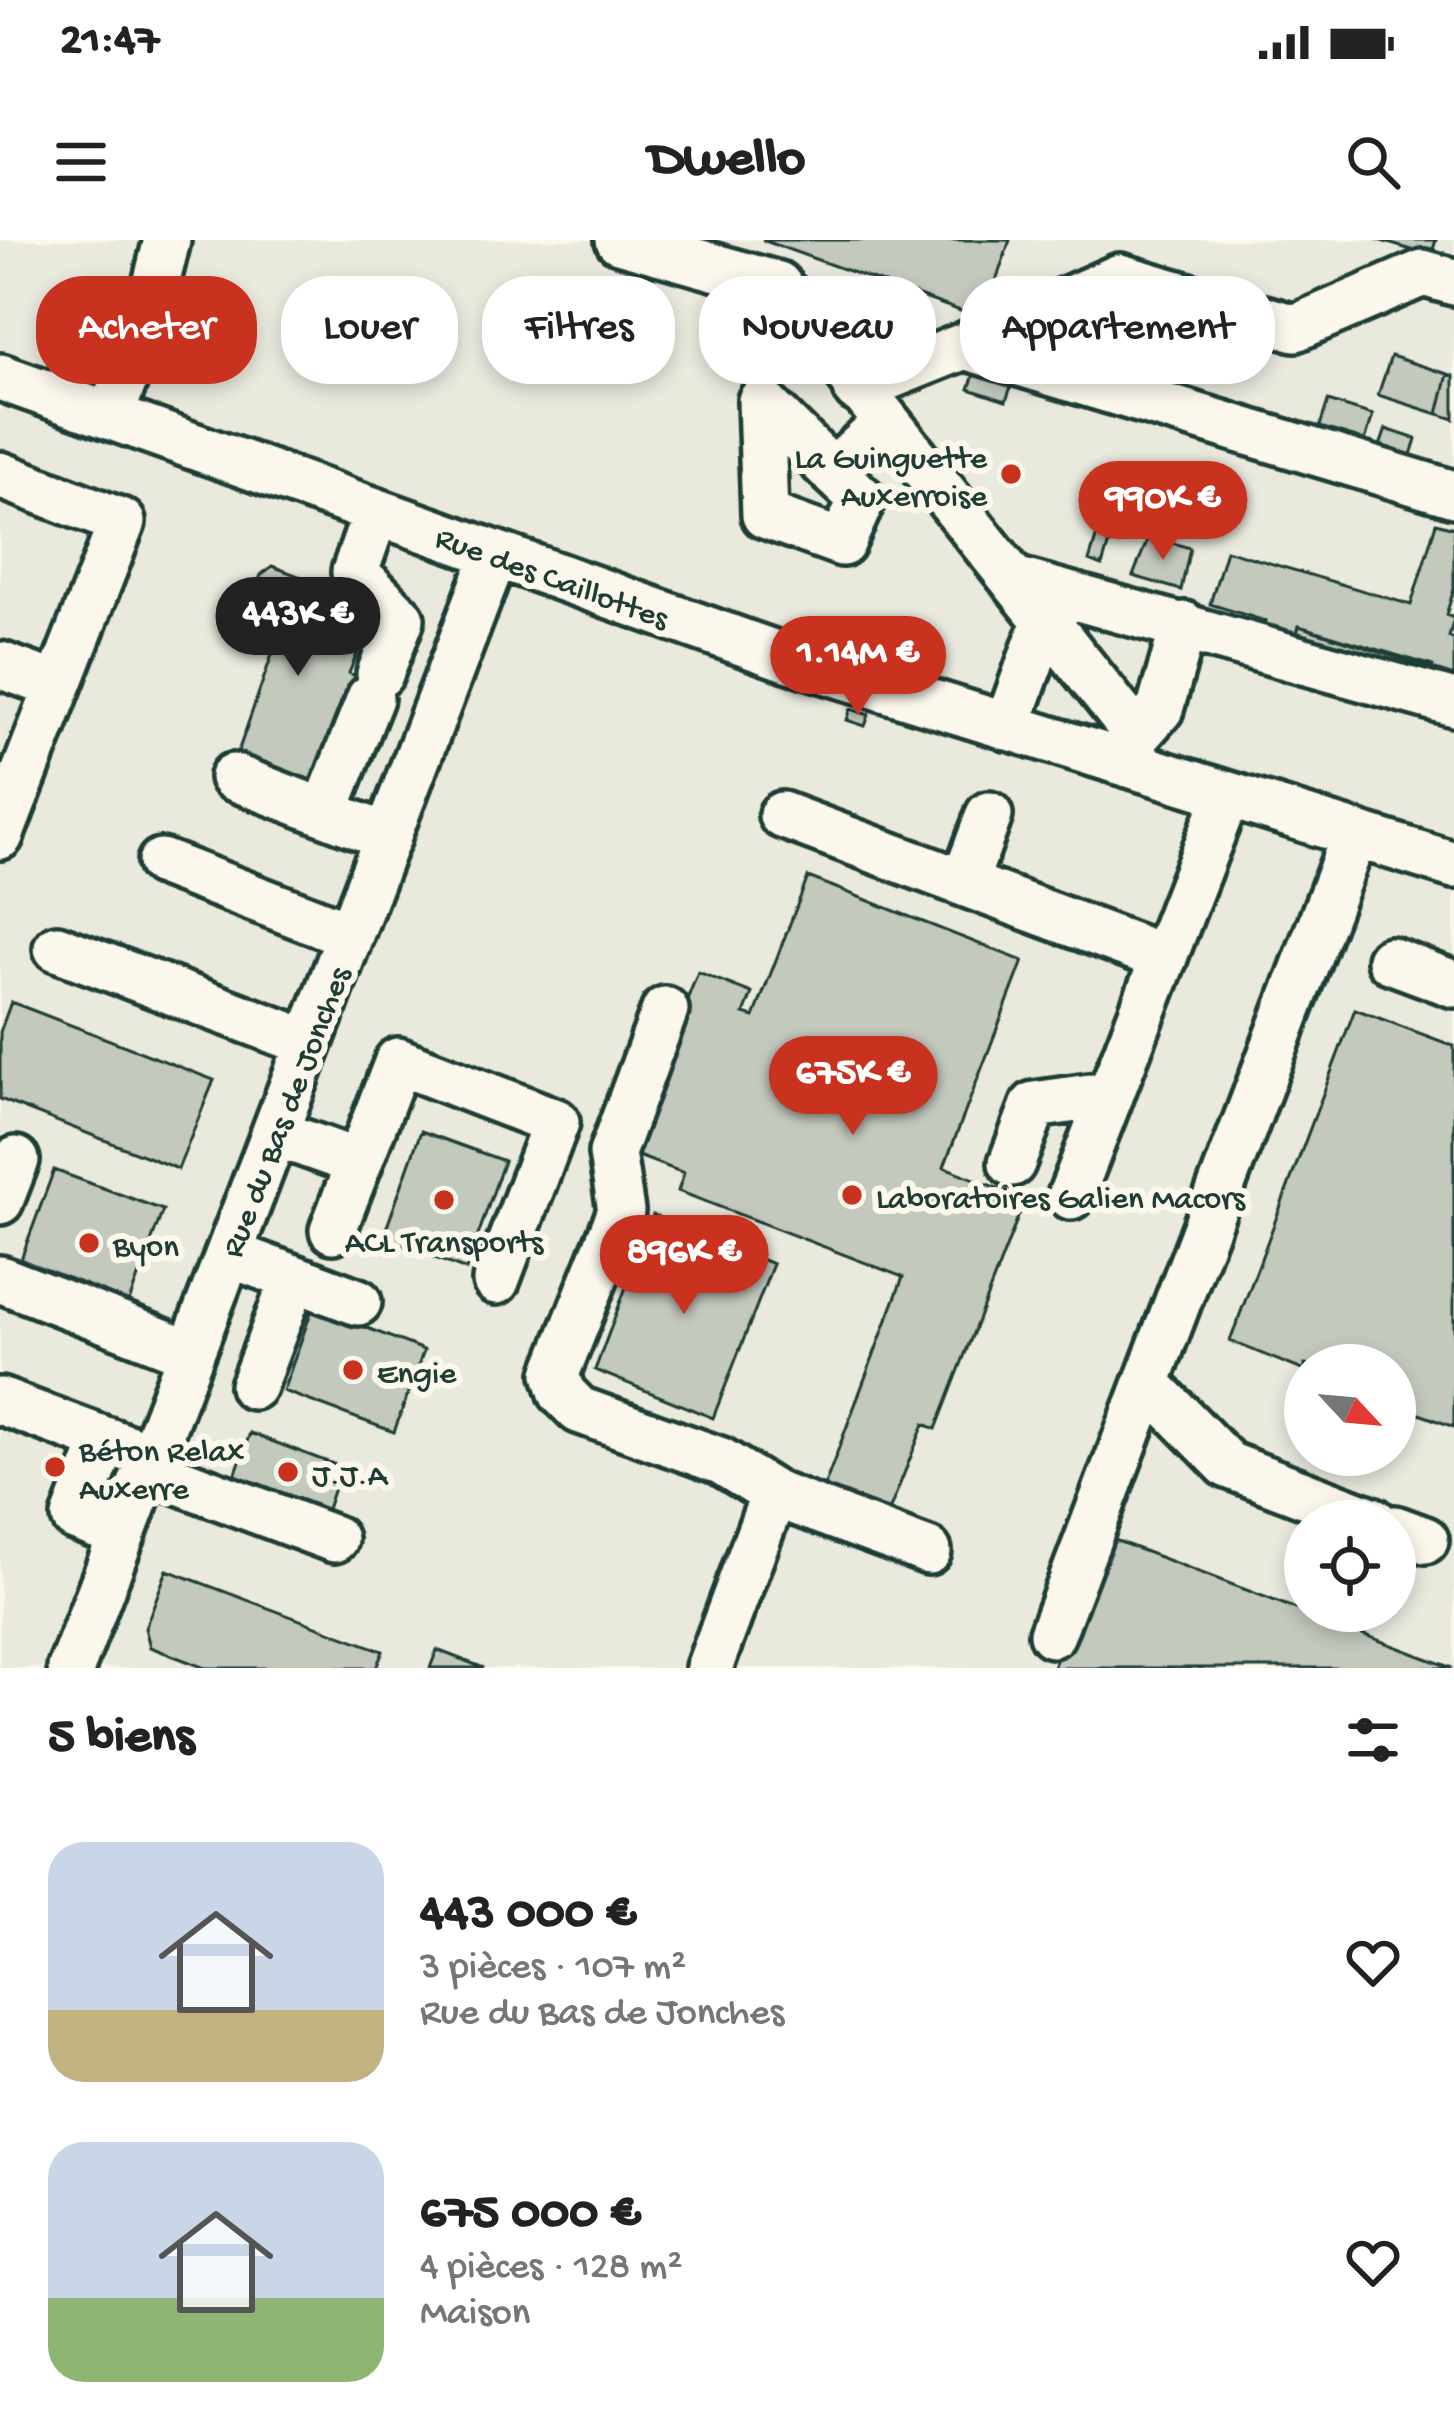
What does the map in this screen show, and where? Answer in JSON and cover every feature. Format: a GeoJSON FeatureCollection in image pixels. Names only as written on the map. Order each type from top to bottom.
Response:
{"type":"FeatureCollection","features":[{"type":"Feature","properties":{"kind":"street"},"geometry":{"type":"LineString","coordinates":[[110,416],[148,321],[167,240]]}},
{"type":"Feature","properties":{"kind":"street"},"geometry":{"type":"LineString","coordinates":[[619,240],[778,285],[1047,616],[1132,750],[1160,710],[1184,625]]}},
{"type":"Feature","properties":{"kind":"street"},"geometry":{"type":"LineString","coordinates":[[1275,322],[1295,328],[1423,273],[1454,282]]}},
{"type":"Feature","properties":{"kind":"street"},"geometry":{"type":"LineString","coordinates":[[833,472],[872,406],[960,349]]}},
{"type":"Feature","properties":{"kind":"street","name":"Rue des Caillottes"},"geometry":{"type":"LineString","coordinates":[[0,377],[781,656],[1007,727],[1132,750],[1227,794],[1454,865]]}},
{"type":"Feature","properties":{"kind":"street"},"geometry":{"type":"LineString","coordinates":[[1090,384],[1454,494]]}},
{"type":"Feature","properties":{"kind":"street"},"geometry":{"type":"LineString","coordinates":[[0,476],[122,522],[0,836]]}},
{"type":"Feature","properties":{"kind":"street"},"geometry":{"type":"LineString","coordinates":[[325,812],[401,619],[355,572],[376,512]]}},
{"type":"Feature","properties":{"kind":"street","name":"Rue du Bas de Jonches"},"geometry":{"type":"LineString","coordinates":[[76,1667],[191,1353],[207,1273],[275,1133],[495,554]]}},
{"type":"Feature","properties":{"kind":"street"},"geometry":{"type":"LineString","coordinates":[[1018,581],[1454,704]]}},
{"type":"Feature","properties":{"kind":"street"},"geometry":{"type":"LineString","coordinates":[[1007,727],[1047,616]]}},
{"type":"Feature","properties":{"kind":"street"},"geometry":{"type":"LineString","coordinates":[[0,665],[58,686]]}},
{"type":"Feature","properties":{"kind":"street"},"geometry":{"type":"LineString","coordinates":[[233,777],[388,836]]}},
{"type":"Feature","properties":{"kind":"street"},"geometry":{"type":"LineString","coordinates":[[1071,1196],[1227,794]]}},
{"type":"Feature","properties":{"kind":"street"},"geometry":{"type":"LineString","coordinates":[[782,815],[1164,958]]}},
{"type":"Feature","properties":{"kind":"street"},"geometry":{"type":"LineString","coordinates":[[964,883],[989,815]]}},
{"type":"Feature","properties":{"kind":"street"},"geometry":{"type":"LineString","coordinates":[[1052,1634],[1354,834]]}},
{"type":"Feature","properties":{"kind":"street"},"geometry":{"type":"LineString","coordinates":[[161,862],[350,935]]}},
{"type":"Feature","properties":{"kind":"street"},"geometry":{"type":"LineString","coordinates":[[57,948],[309,1043]]}},
{"type":"Feature","properties":{"kind":"street"},"geometry":{"type":"LineString","coordinates":[[1390,960],[1454,984]]}},
{"type":"Feature","properties":{"kind":"street"},"geometry":{"type":"LineString","coordinates":[[665,1010],[612,1153],[621,1211],[556,1374],[562,1393],[579,1410],[721,1461],[774,1494],[928,1552]]}},
{"type":"Feature","properties":{"kind":"street"},"geometry":{"type":"LineString","coordinates":[[333,1230],[398,1061],[556,1122],[496,1281]]}},
{"type":"Feature","properties":{"kind":"street"},"geometry":{"type":"LineString","coordinates":[[1012,1163],[1034,1105],[1111,1094]]}},
{"type":"Feature","properties":{"kind":"street"},"geometry":{"type":"LineString","coordinates":[[275,1133],[359,1163]]}},
{"type":"Feature","properties":{"kind":"street"},"geometry":{"type":"LineString","coordinates":[[207,1273],[294,1278],[358,1302]]}},
{"type":"Feature","properties":{"kind":"street"},"geometry":{"type":"LineString","coordinates":[[254,1386],[294,1278]]}},
{"type":"Feature","properties":{"kind":"street"},"geometry":{"type":"LineString","coordinates":[[0,1280],[191,1353]]}},
{"type":"Feature","properties":{"kind":"street"},"geometry":{"type":"LineString","coordinates":[[1147,1383],[1228,1465],[1319,1500]]}},
{"type":"Feature","properties":{"kind":"street"},"geometry":{"type":"LineString","coordinates":[[0,1401],[105,1440],[149,1463],[334,1539]]}},
{"type":"Feature","properties":{"kind":"street"},"geometry":{"type":"LineString","coordinates":[[105,1440],[75,1516],[122,1535]]}},
{"type":"Feature","properties":{"kind":"street"},"geometry":{"type":"LineString","coordinates":[[709,1668],[774,1494]]}},
{"type":"Feature","properties":{"kind":"shaded area"},"geometry":{"type":"Polygon","coordinates":[[[0,240],[1454,240],[1454,1668],[0,1668],[0,240]]]}},
{"type":"Feature","properties":{"kind":"building"},"geometry":{"type":"Polygon","coordinates":[[[762,240],[1010,240],[998,276],[960,276],[960,311],[936,302],[936,276],[863,276],[762,240]]]}},
{"type":"Feature","properties":{"kind":"building"},"geometry":{"type":"Polygon","coordinates":[[[1378,240],[1436,240],[1431,256],[1378,240]]]}},
{"type":"Feature","properties":{"kind":"building"},"geometry":{"type":"Polygon","coordinates":[[[1391,356],[1448,374],[1438,414],[1378,395],[1391,356]]]}},
{"type":"Feature","properties":{"kind":"building"},"geometry":{"type":"Polygon","coordinates":[[[1448,374],[1454,376],[1454,419],[1438,414],[1448,374]]]}},
{"type":"Feature","properties":{"kind":"building"},"geometry":{"type":"Polygon","coordinates":[[[971,384],[1012,384],[1006,401],[969,389],[971,384]]]}},
{"type":"Feature","properties":{"kind":"building"},"geometry":{"type":"Polygon","coordinates":[[[1328,401],[1373,415],[1364,444],[1319,429],[1328,401]]]}},
{"type":"Feature","properties":{"kind":"building"},"geometry":{"type":"Polygon","coordinates":[[[1386,429],[1416,439],[1410,458],[1379,449],[1386,429]]]}},
{"type":"Feature","properties":{"kind":"building"},"geometry":{"type":"Polygon","coordinates":[[[1168,481],[1192,489],[1187,504],[1162,497],[1168,481]]]}},
{"type":"Feature","properties":{"kind":"building"},"geometry":{"type":"Polygon","coordinates":[[[1436,523],[1454,528],[1454,589],[1446,615],[1454,618],[1449,637],[1454,639],[1454,676],[1299,626],[1296,637],[1263,627],[1265,621],[1210,604],[1226,550],[1411,605],[1436,523]]]}},
{"type":"Feature","properties":{"kind":"building"},"geometry":{"type":"Polygon","coordinates":[[[1100,525],[1113,529],[1102,566],[1089,561],[1100,525]]]}},
{"type":"Feature","properties":{"kind":"building"},"geometry":{"type":"Polygon","coordinates":[[[1149,536],[1190,548],[1181,590],[1133,576],[1149,536]]]}},
{"type":"Feature","properties":{"kind":"building"},"geometry":{"type":"Polygon","coordinates":[[[272,566],[323,585],[331,594],[324,611],[336,617],[334,630],[345,639],[342,648],[357,654],[349,673],[356,676],[316,786],[237,755],[275,646],[282,649],[289,631],[253,618],[249,607],[261,575],[272,566]]]}},
{"type":"Feature","properties":{"kind":"building"},"geometry":{"type":"Polygon","coordinates":[[[1299,626],[1433,666],[1431,676],[1296,637],[1299,626]]]}},
{"type":"Feature","properties":{"kind":"building"},"geometry":{"type":"Polygon","coordinates":[[[851,709],[869,715],[865,726],[847,720],[851,709]]]}},
{"type":"Feature","properties":{"kind":"building","name":"Laboratoires Galien Macors"},"geometry":{"type":"Polygon","coordinates":[[[808,877],[1023,961],[944,1167],[1025,1199],[936,1429],[924,1424],[887,1516],[823,1490],[903,1277],[678,1191],[684,1173],[627,1152],[698,972],[752,993],[744,1014],[754,1017],[808,877]]]}},
{"type":"Feature","properties":{"kind":"building"},"geometry":{"type":"Polygon","coordinates":[[[11,1002],[214,1080],[178,1169],[0,1099],[0,1032],[11,1002]]]}},
{"type":"Feature","properties":{"kind":"building"},"geometry":{"type":"Polygon","coordinates":[[[1355,1009],[1454,1046],[1454,1427],[1416,1413],[1416,1344],[1284,1344],[1284,1363],[1230,1341],[1355,1009]]]}},
{"type":"Feature","properties":{"kind":"building","name":"ACL Transports"},"geometry":{"type":"Polygon","coordinates":[[[421,1131],[504,1161],[466,1270],[383,1238],[421,1131]]]}},
{"type":"Feature","properties":{"kind":"building","name":"Byon"},"geometry":{"type":"Polygon","coordinates":[[[54,1170],[163,1210],[124,1315],[15,1275],[54,1170]]]}},
{"type":"Feature","properties":{"kind":"building"},"geometry":{"type":"Polygon","coordinates":[[[653,1215],[773,1264],[713,1418],[595,1370],[653,1215]]]}},
{"type":"Feature","properties":{"kind":"building","name":"Engie"},"geometry":{"type":"Polygon","coordinates":[[[313,1307],[424,1350],[394,1432],[283,1391],[313,1307]]]}},
{"type":"Feature","properties":{"kind":"building","name":"J.J.A"},"geometry":{"type":"Polygon","coordinates":[[[250,1433],[341,1467],[326,1512],[234,1478],[250,1433]]]}},
{"type":"Feature","properties":{"kind":"building"},"geometry":{"type":"Polygon","coordinates":[[[1104,1536],[1284,1604],[1284,1632],[1357,1632],[1452,1668],[1053,1668],[1104,1536]]]}},
{"type":"Feature","properties":{"kind":"building"},"geometry":{"type":"Polygon","coordinates":[[[167,1570],[383,1651],[376,1668],[205,1668],[150,1647],[145,1628],[167,1570]]]}},
{"type":"Feature","properties":{"kind":"building"},"geometry":{"type":"Polygon","coordinates":[[[437,1650],[484,1668],[430,1668],[437,1650]]]}},
{"type":"Feature","properties":{"kind":"place","name":"La Guinguette Auxerroise"},"geometry":{"type":"Point","coordinates":[1011,474]}},
{"type":"Feature","properties":{"kind":"place","name":"Laboratoires Galien Macors"},"geometry":{"type":"Point","coordinates":[852,1195]}},
{"type":"Feature","properties":{"kind":"place","name":"ACL Transports"},"geometry":{"type":"Point","coordinates":[444,1200]}},
{"type":"Feature","properties":{"kind":"place","name":"Byon"},"geometry":{"type":"Point","coordinates":[89,1243]}},
{"type":"Feature","properties":{"kind":"place","name":"Engie"},"geometry":{"type":"Point","coordinates":[353,1370]}},
{"type":"Feature","properties":{"kind":"place","name":"Béton Relax Auxerre"},"geometry":{"type":"Point","coordinates":[55,1467]}},
{"type":"Feature","properties":{"kind":"place","name":"J.J.A"},"geometry":{"type":"Point","coordinates":[288,1472]}}]}
